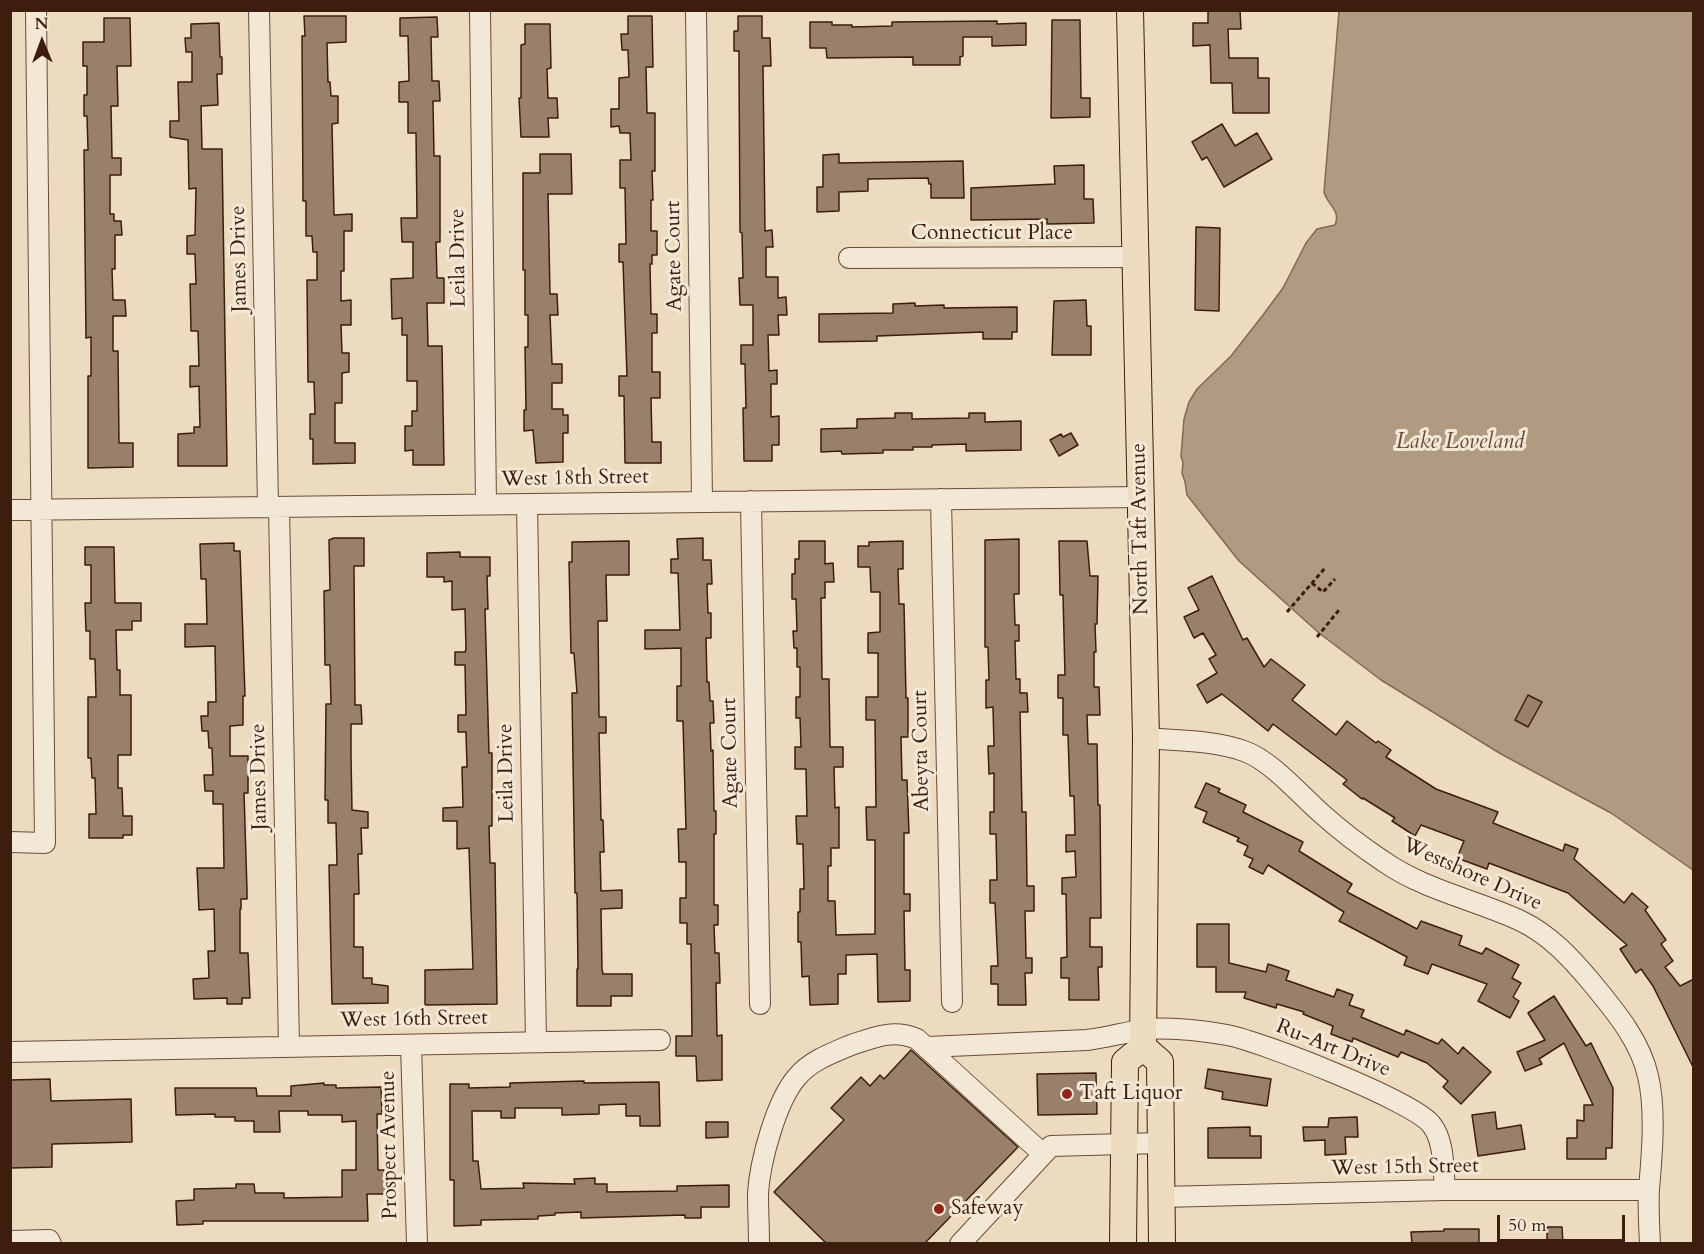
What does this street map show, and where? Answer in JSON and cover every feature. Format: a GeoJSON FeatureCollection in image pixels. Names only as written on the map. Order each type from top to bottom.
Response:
{"type":"FeatureCollection","features":[{"type":"Feature","properties":{"kind":"main road","name":"North Taft Avenue"},"geometry":{"type":"LineString","coordinates":[[1130,10],[1146,738],[1143,1038]]}},
{"type":"Feature","properties":{"kind":"main road"},"geometry":{"type":"LineString","coordinates":[[1123,1244],[1125,1062],[1143,1038],[1160,1062],[1162,1244]]}},
{"type":"Feature","properties":{"kind":"street"},"geometry":{"type":"LineString","coordinates":[[10,843],[45,843],[36,10]]}},
{"type":"Feature","properties":{"kind":"street","name":"James Drive"},"geometry":{"type":"LineString","coordinates":[[259,10],[289,1047]]}},
{"type":"Feature","properties":{"kind":"street","name":"Leila Drive"},"geometry":{"type":"LineString","coordinates":[[480,10],[486,504]]}},
{"type":"Feature","properties":{"kind":"street","name":"Agate Court"},"geometry":{"type":"LineString","coordinates":[[696,10],[702,502]]}},
{"type":"Feature","properties":{"kind":"street","name":"Connecticut Place"},"geometry":{"type":"LineString","coordinates":[[849,258],[1136,257]]}},
{"type":"Feature","properties":{"kind":"street","name":"West 18th Street"},"geometry":{"type":"LineString","coordinates":[[10,510],[1140,497]]}},
{"type":"Feature","properties":{"kind":"street","name":"Abeyta Court"},"geometry":{"type":"LineString","coordinates":[[941,499],[952,1002]]}},
{"type":"Feature","properties":{"kind":"street","name":"Agate Court"},"geometry":{"type":"LineString","coordinates":[[751,501],[760,1004]]}},
{"type":"Feature","properties":{"kind":"street","name":"Leila Drive"},"geometry":{"type":"LineString","coordinates":[[527,504],[536,1042]]}},
{"type":"Feature","properties":{"kind":"street","name":"Westshore Drive"},"geometry":{"type":"LineString","coordinates":[[1146,738],[1208,742],[1246,752],[1260,760],[1323,815],[1384,862],[1441,890],[1522,921],[1552,940],[1622,1021],[1637,1046],[1648,1075],[1651,1100],[1652,1162],[1649,1190],[1650,1244]]}},
{"type":"Feature","properties":{"kind":"street","name":"Ru-Art Drive"},"geometry":{"type":"LineString","coordinates":[[927,1047],[1143,1038],[1190,1030],[1227,1035],[1302,1061],[1422,1115],[1432,1125],[1438,1138],[1445,1190]]}},
{"type":"Feature","properties":{"kind":"street"},"geometry":{"type":"LineString","coordinates":[[759,1244],[758,1191],[773,1124],[783,1098],[797,1077],[819,1059],[880,1036],[905,1034],[917,1039],[1043,1154]]}},
{"type":"Feature","properties":{"kind":"street","name":"West 16th Street"},"geometry":{"type":"LineString","coordinates":[[10,1052],[660,1040]]}},
{"type":"Feature","properties":{"kind":"street","name":"Prospect Avenue"},"geometry":{"type":"LineString","coordinates":[[411,1045],[417,1244]]}},
{"type":"Feature","properties":{"kind":"street"},"geometry":{"type":"LineString","coordinates":[[960,1244],[1051,1146],[1161,1143]]}},
{"type":"Feature","properties":{"kind":"street","name":"West 15th Street"},"geometry":{"type":"LineString","coordinates":[[1162,1197],[1445,1190],[1649,1190]]}},
{"type":"Feature","properties":{"kind":"street"},"geometry":{"type":"LineString","coordinates":[[10,1241],[49,1240],[51,1244]]}},
{"type":"Feature","properties":{"kind":"path"},"geometry":{"type":"LineString","coordinates":[[1287,612],[1325,568]]}},
{"type":"Feature","properties":{"kind":"path"},"geometry":{"type":"LineString","coordinates":[[1312,583],[1323,592],[1335,579]]}},
{"type":"Feature","properties":{"kind":"path"},"geometry":{"type":"LineString","coordinates":[[1317,637],[1340,610]]}},
{"type":"Feature","properties":{"kind":"water","name":"Lake Loveland"},"geometry":{"type":"Polygon","coordinates":[[[1339,11],[1693,11],[1693,870],[1611,813],[1501,754],[1381,680],[1319,633],[1239,561],[1187,495],[1181,456],[1184,419],[1189,402],[1197,389],[1231,356],[1283,288],[1306,243],[1317,229],[1335,225],[1335,212],[1324,192],[1339,11]]]}},
{"type":"Feature","properties":{"kind":"building"},"geometry":{"type":"Polygon","coordinates":[[[1208,10],[1240,10],[1241,29],[1228,29],[1229,58],[1258,58],[1258,78],[1269,78],[1269,113],[1233,113],[1232,83],[1211,83],[1210,45],[1193,46],[1193,23],[1208,23],[1208,10]]]}},
{"type":"Feature","properties":{"kind":"building"},"geometry":{"type":"Polygon","coordinates":[[[304,16],[346,16],[346,42],[327,43],[328,82],[330,82],[331,96],[338,96],[338,123],[332,124],[334,215],[352,214],[352,231],[344,231],[344,271],[341,271],[341,301],[351,300],[351,325],[341,325],[342,353],[349,353],[349,372],[342,373],[342,403],[335,403],[335,443],[355,443],[355,463],[313,464],[313,439],[310,439],[310,414],[315,414],[314,382],[308,382],[307,280],[317,280],[317,252],[313,252],[312,236],[306,236],[306,201],[303,201],[302,36],[305,36],[304,16]]]}},
{"type":"Feature","properties":{"kind":"building"},"geometry":{"type":"Polygon","coordinates":[[[628,16],[652,16],[653,67],[646,67],[647,113],[655,113],[655,171],[652,171],[651,231],[657,231],[657,255],[652,255],[652,264],[650,264],[651,314],[657,314],[657,333],[652,333],[652,372],[660,372],[660,398],[651,398],[652,442],[661,442],[661,463],[625,463],[624,396],[619,396],[619,376],[627,376],[623,262],[619,262],[619,244],[626,244],[625,188],[620,188],[620,160],[631,160],[630,133],[620,133],[619,126],[611,127],[611,109],[619,109],[619,78],[629,77],[628,50],[622,50],[621,34],[628,34],[628,16]]]}},
{"type":"Feature","properties":{"kind":"building"},"geometry":{"type":"Polygon","coordinates":[[[738,16],[762,16],[762,38],[770,38],[771,66],[763,66],[765,231],[772,230],[773,247],[766,247],[766,277],[778,277],[778,298],[786,297],[787,315],[778,315],[779,335],[768,335],[769,371],[777,370],[777,384],[771,384],[771,417],[779,416],[779,445],[772,445],[772,461],[744,461],[745,364],[741,364],[741,345],[753,345],[753,305],[740,305],[739,278],[743,278],[742,233],[740,232],[739,51],[734,51],[734,31],[738,31],[738,16]]]}},
{"type":"Feature","properties":{"kind":"building"},"geometry":{"type":"Polygon","coordinates":[[[437,17],[438,37],[431,37],[432,81],[439,81],[440,101],[433,101],[434,156],[440,156],[440,242],[436,242],[437,278],[444,278],[444,303],[427,303],[428,346],[442,346],[444,465],[413,465],[413,450],[405,451],[405,426],[412,426],[412,411],[417,411],[417,381],[407,381],[407,335],[402,335],[402,318],[392,319],[391,279],[413,278],[413,242],[402,242],[401,218],[417,218],[416,133],[408,133],[408,102],[399,102],[399,82],[409,81],[408,36],[400,36],[400,18],[437,17]]]}},
{"type":"Feature","properties":{"kind":"building"},"geometry":{"type":"Polygon","coordinates":[[[104,18],[130,18],[131,66],[117,66],[118,106],[111,106],[112,158],[121,158],[121,175],[110,175],[110,214],[114,214],[114,221],[121,221],[122,235],[115,235],[115,269],[112,269],[113,300],[125,300],[126,316],[113,316],[113,351],[118,351],[119,443],[133,443],[133,467],[88,468],[88,376],[91,376],[91,337],[86,338],[84,150],[88,150],[87,116],[84,116],[87,66],[83,66],[83,42],[104,42],[104,18]]]}},
{"type":"Feature","properties":{"kind":"building"},"geometry":{"type":"Polygon","coordinates":[[[1052,20],[1080,20],[1081,98],[1090,98],[1090,117],[1051,118],[1052,20]]]}},
{"type":"Feature","properties":{"kind":"building"},"geometry":{"type":"Polygon","coordinates":[[[997,21],[997,24],[1026,23],[1026,45],[992,46],[992,37],[963,37],[963,56],[960,57],[960,65],[913,65],[913,57],[827,58],[826,48],[810,48],[810,22],[832,22],[832,25],[852,25],[852,27],[892,26],[892,22],[997,21]]]}},
{"type":"Feature","properties":{"kind":"building"},"geometry":{"type":"Polygon","coordinates":[[[219,23],[222,74],[217,74],[218,105],[201,106],[202,149],[222,149],[227,466],[178,466],[178,434],[194,433],[194,427],[200,427],[199,386],[190,387],[190,366],[199,366],[198,331],[191,331],[190,284],[196,284],[195,254],[187,254],[187,236],[195,235],[196,188],[189,189],[188,140],[170,137],[170,121],[179,121],[178,82],[192,82],[192,52],[186,52],[185,38],[191,38],[191,24],[219,23]]]}},
{"type":"Feature","properties":{"kind":"building"},"geometry":{"type":"Polygon","coordinates":[[[525,24],[550,24],[551,68],[547,69],[548,98],[557,98],[558,118],[548,118],[549,137],[521,137],[519,98],[521,98],[521,45],[525,44],[525,24]]]}},
{"type":"Feature","properties":{"kind":"building"},"geometry":{"type":"Polygon","coordinates":[[[1222,124],[1235,146],[1257,133],[1272,159],[1224,187],[1207,157],[1202,160],[1192,142],[1222,124]]]}},
{"type":"Feature","properties":{"kind":"building"},"geometry":{"type":"Polygon","coordinates":[[[540,154],[571,154],[572,194],[548,194],[550,294],[557,294],[558,315],[550,315],[552,364],[562,364],[562,383],[552,383],[552,409],[563,409],[563,415],[568,415],[568,433],[563,433],[563,462],[536,463],[533,430],[524,431],[525,347],[528,347],[528,315],[525,315],[525,270],[523,270],[523,173],[540,173],[540,154]]]}},
{"type":"Feature","properties":{"kind":"building"},"geometry":{"type":"Polygon","coordinates":[[[839,154],[839,163],[963,161],[964,198],[931,198],[931,184],[928,178],[868,179],[868,191],[839,192],[839,211],[817,212],[817,187],[823,187],[823,155],[839,154]]]}},
{"type":"Feature","properties":{"kind":"building"},"geometry":{"type":"Polygon","coordinates":[[[1084,165],[1084,199],[1093,199],[1094,223],[1047,224],[1047,219],[971,220],[971,188],[1055,184],[1054,166],[1084,165]]]}},
{"type":"Feature","properties":{"kind":"building"},"geometry":{"type":"Polygon","coordinates":[[[1196,227],[1220,228],[1219,311],[1195,310],[1196,227]]]}},
{"type":"Feature","properties":{"kind":"building"},"geometry":{"type":"Polygon","coordinates":[[[1086,300],[1087,326],[1091,326],[1091,355],[1052,355],[1054,301],[1086,300]]]}},
{"type":"Feature","properties":{"kind":"building"},"geometry":{"type":"Polygon","coordinates":[[[915,303],[915,306],[944,305],[944,308],[1017,307],[1017,332],[1012,332],[1012,339],[983,339],[983,332],[877,336],[877,341],[819,342],[819,314],[893,313],[893,304],[915,303]]]}},
{"type":"Feature","properties":{"kind":"building"},"geometry":{"type":"Polygon","coordinates":[[[895,413],[912,413],[912,419],[969,418],[969,413],[985,413],[985,422],[1021,421],[1021,450],[966,451],[966,444],[913,447],[913,450],[883,450],[883,453],[821,452],[821,429],[857,428],[857,419],[895,418],[895,413]]]}},
{"type":"Feature","properties":{"kind":"building"},"geometry":{"type":"Polygon","coordinates":[[[1071,433],[1078,445],[1059,456],[1050,440],[1061,434],[1063,437],[1071,433]]]}},
{"type":"Feature","properties":{"kind":"building"},"geometry":{"type":"Polygon","coordinates":[[[364,538],[364,566],[354,566],[355,705],[361,705],[362,724],[351,724],[351,756],[352,810],[368,812],[368,828],[361,828],[362,854],[358,854],[359,894],[354,894],[354,947],[363,947],[363,978],[372,978],[372,984],[388,986],[388,1003],[332,1004],[329,865],[337,865],[336,823],[328,823],[328,800],[325,800],[326,704],[331,704],[330,665],[325,665],[324,591],[330,590],[329,540],[364,538]]]}},
{"type":"Feature","properties":{"kind":"building"},"geometry":{"type":"Polygon","coordinates":[[[703,538],[703,560],[711,560],[712,584],[707,584],[708,613],[711,613],[711,638],[706,638],[707,682],[709,682],[710,701],[713,701],[714,723],[710,723],[714,811],[716,811],[714,905],[718,905],[718,925],[714,925],[715,953],[719,953],[720,983],[716,983],[717,1036],[722,1035],[722,1080],[697,1081],[696,1056],[676,1056],[676,1036],[692,1036],[691,944],[687,944],[687,923],[680,923],[680,898],[686,898],[686,862],[679,862],[678,829],[686,829],[683,721],[677,721],[677,686],[681,686],[681,648],[645,649],[645,630],[680,630],[678,573],[671,573],[671,559],[678,559],[677,539],[703,538]]]}},
{"type":"Feature","properties":{"kind":"building"},"geometry":{"type":"Polygon","coordinates":[[[1019,539],[1019,594],[1014,594],[1015,625],[1019,625],[1019,641],[1015,641],[1016,679],[1020,679],[1020,693],[1027,693],[1028,712],[1020,712],[1022,812],[1026,812],[1027,886],[1034,886],[1034,911],[1025,911],[1026,958],[1032,958],[1032,973],[1025,973],[1026,1005],[998,1005],[998,984],[991,984],[991,966],[998,966],[995,903],[990,903],[990,880],[997,880],[996,834],[990,834],[990,812],[994,812],[994,773],[989,774],[988,746],[994,746],[993,707],[986,708],[986,680],[989,680],[988,647],[985,647],[985,540],[1019,539]]]}},
{"type":"Feature","properties":{"kind":"building"},"geometry":{"type":"Polygon","coordinates":[[[629,541],[629,575],[606,575],[607,621],[598,621],[599,717],[606,717],[606,733],[599,733],[604,852],[600,852],[601,891],[622,890],[622,908],[601,909],[602,969],[603,974],[632,974],[632,996],[611,996],[611,1006],[577,1006],[577,893],[575,893],[572,693],[577,693],[574,653],[571,653],[569,562],[572,562],[572,542],[629,541]]]}},
{"type":"Feature","properties":{"kind":"building"},"geometry":{"type":"Polygon","coordinates":[[[799,541],[825,541],[825,564],[833,563],[834,582],[825,582],[825,598],[821,598],[822,679],[829,679],[830,747],[843,747],[843,767],[834,767],[835,808],[839,807],[839,848],[831,848],[831,866],[828,866],[828,901],[835,901],[836,935],[875,934],[875,840],[867,840],[866,807],[876,807],[875,720],[866,720],[866,697],[878,697],[878,653],[868,653],[868,633],[880,632],[880,592],[871,592],[870,567],[858,567],[858,546],[869,546],[869,542],[903,541],[903,569],[898,569],[899,604],[904,604],[906,698],[908,698],[908,737],[901,737],[902,780],[907,780],[909,833],[904,833],[904,894],[910,894],[910,911],[904,911],[905,970],[910,970],[910,1001],[878,1002],[877,954],[846,955],[846,974],[838,974],[838,1004],[810,1005],[809,976],[802,977],[801,942],[798,942],[798,912],[800,912],[800,889],[804,889],[803,844],[797,844],[796,816],[807,816],[806,769],[795,769],[795,747],[801,747],[800,718],[796,718],[796,697],[800,697],[800,667],[797,667],[797,648],[794,648],[793,631],[797,631],[796,599],[792,599],[792,574],[795,574],[795,559],[799,559],[799,541]]]}},
{"type":"Feature","properties":{"kind":"building"},"geometry":{"type":"Polygon","coordinates":[[[1059,541],[1087,541],[1090,576],[1098,576],[1094,687],[1099,687],[1100,715],[1087,715],[1088,744],[1097,744],[1098,805],[1100,805],[1101,918],[1090,918],[1090,947],[1102,947],[1102,967],[1098,967],[1099,1000],[1069,1000],[1069,978],[1061,978],[1061,958],[1067,957],[1066,894],[1062,894],[1062,878],[1076,877],[1075,851],[1066,852],[1066,835],[1075,835],[1074,796],[1070,796],[1068,735],[1063,735],[1063,698],[1058,698],[1058,675],[1065,675],[1059,541]]]}},
{"type":"Feature","properties":{"kind":"building"},"geometry":{"type":"Polygon","coordinates":[[[234,543],[234,551],[240,551],[245,696],[243,696],[243,725],[230,726],[230,756],[248,756],[248,793],[244,793],[247,899],[241,899],[240,953],[248,953],[250,998],[242,998],[242,1004],[227,1004],[227,998],[194,999],[193,979],[209,978],[208,951],[215,951],[214,909],[199,910],[197,868],[224,868],[223,804],[213,804],[213,791],[205,791],[204,775],[213,775],[212,748],[209,748],[208,731],[202,731],[201,716],[208,716],[208,702],[216,702],[215,646],[185,647],[185,624],[207,624],[206,579],[201,579],[200,544],[234,543]]]}},
{"type":"Feature","properties":{"kind":"building"},"geometry":{"type":"Polygon","coordinates":[[[85,547],[114,547],[115,603],[141,603],[141,621],[132,621],[132,630],[116,630],[120,695],[131,695],[131,755],[118,755],[118,788],[122,788],[123,816],[132,816],[132,835],[123,835],[123,838],[89,838],[89,814],[96,814],[95,778],[92,778],[91,758],[88,758],[88,697],[96,697],[95,659],[90,659],[90,631],[86,631],[85,603],[91,603],[91,565],[85,565],[85,547]]]}},
{"type":"Feature","properties":{"kind":"building"},"geometry":{"type":"Polygon","coordinates":[[[460,552],[460,557],[490,557],[490,576],[487,576],[488,609],[485,609],[489,753],[492,753],[490,863],[495,863],[497,1004],[425,1005],[425,970],[473,969],[469,848],[457,849],[457,821],[443,821],[443,808],[463,807],[462,767],[467,767],[466,732],[458,732],[458,715],[466,715],[465,665],[455,665],[455,652],[465,652],[466,649],[465,609],[452,610],[452,581],[444,582],[444,577],[427,577],[427,553],[460,552]]]}},
{"type":"Feature","properties":{"kind":"building"},"geometry":{"type":"Polygon","coordinates":[[[1212,576],[1243,640],[1247,638],[1264,667],[1271,659],[1305,685],[1292,700],[1336,735],[1347,721],[1376,743],[1378,741],[1391,750],[1386,757],[1436,789],[1498,812],[1493,823],[1563,851],[1565,844],[1578,849],[1574,859],[1624,903],[1632,893],[1648,907],[1645,910],[1666,940],[1661,944],[1673,961],[1665,967],[1680,986],[1694,979],[1694,1069],[1653,986],[1641,969],[1636,973],[1620,949],[1627,945],[1568,893],[1489,863],[1487,869],[1457,858],[1464,841],[1421,825],[1415,836],[1392,821],[1395,818],[1362,799],[1343,784],[1347,780],[1273,724],[1268,731],[1222,694],[1207,703],[1197,685],[1217,673],[1209,659],[1216,655],[1203,633],[1194,638],[1184,617],[1199,610],[1188,588],[1212,576]]]}},
{"type":"Feature","properties":{"kind":"building"},"geometry":{"type":"Polygon","coordinates":[[[1528,695],[1542,702],[1528,727],[1515,720],[1528,695]]]}},
{"type":"Feature","properties":{"kind":"building"},"geometry":{"type":"Polygon","coordinates":[[[1206,783],[1220,789],[1218,792],[1246,805],[1243,812],[1303,842],[1299,851],[1352,884],[1347,892],[1417,929],[1421,921],[1462,936],[1459,945],[1482,954],[1486,948],[1519,965],[1512,978],[1521,983],[1513,997],[1519,1001],[1510,1018],[1478,1001],[1487,984],[1432,964],[1428,974],[1404,965],[1407,957],[1339,921],[1344,912],[1268,865],[1263,874],[1249,867],[1253,859],[1244,855],[1248,846],[1237,841],[1239,838],[1203,822],[1207,812],[1195,807],[1206,783]]]}},
{"type":"Feature","properties":{"kind":"building"},"geometry":{"type":"Polygon","coordinates":[[[1197,924],[1229,924],[1229,963],[1266,972],[1268,964],[1289,971],[1286,980],[1334,997],[1337,989],[1353,995],[1349,1005],[1364,1010],[1361,1017],[1404,1035],[1406,1030],[1438,1044],[1442,1039],[1458,1054],[1463,1047],[1491,1072],[1461,1104],[1443,1087],[1448,1081],[1427,1063],[1401,1052],[1398,1057],[1353,1038],[1352,1042],[1331,1034],[1333,1026],[1303,1014],[1304,1012],[1277,1004],[1276,1008],[1244,998],[1246,992],[1216,992],[1216,967],[1197,967],[1197,924]]]}},
{"type":"Feature","properties":{"kind":"building"},"geometry":{"type":"Polygon","coordinates":[[[1554,996],[1586,1046],[1591,1043],[1613,1088],[1612,1148],[1606,1148],[1606,1159],[1567,1159],[1567,1138],[1577,1138],[1577,1120],[1584,1121],[1584,1105],[1593,1105],[1564,1043],[1539,1059],[1542,1064],[1525,1071],[1517,1052],[1545,1040],[1528,1013],[1554,996]]]}},
{"type":"Feature","properties":{"kind":"building"},"geometry":{"type":"Polygon","coordinates":[[[911,1050],[1018,1147],[924,1244],[827,1244],[774,1192],[844,1120],[831,1108],[861,1077],[870,1086],[880,1075],[884,1079],[911,1050]]]}},
{"type":"Feature","properties":{"kind":"building"},"geometry":{"type":"Polygon","coordinates":[[[1208,1069],[1271,1079],[1267,1106],[1222,1099],[1223,1092],[1205,1088],[1208,1069]]]}},
{"type":"Feature","properties":{"kind":"building","name":"Taft Liquor"},"geometry":{"type":"Polygon","coordinates":[[[1096,1073],[1097,1114],[1038,1115],[1037,1074],[1096,1073]]]}},
{"type":"Feature","properties":{"kind":"building"},"geometry":{"type":"Polygon","coordinates":[[[50,1079],[51,1101],[131,1099],[132,1142],[52,1144],[52,1167],[10,1168],[10,1080],[50,1079]]]}},
{"type":"Feature","properties":{"kind":"building"},"geometry":{"type":"Polygon","coordinates":[[[584,1081],[584,1083],[659,1082],[660,1126],[640,1126],[640,1116],[626,1116],[626,1104],[599,1105],[599,1114],[562,1115],[562,1108],[515,1108],[515,1118],[501,1118],[501,1111],[472,1111],[473,1161],[478,1161],[481,1189],[524,1188],[523,1183],[575,1184],[574,1179],[595,1178],[595,1184],[607,1184],[607,1192],[677,1191],[677,1186],[729,1185],[729,1207],[701,1207],[701,1218],[685,1218],[685,1215],[581,1218],[581,1212],[555,1213],[555,1215],[538,1216],[538,1219],[481,1220],[481,1225],[454,1226],[454,1180],[450,1180],[450,1084],[469,1084],[469,1088],[510,1087],[510,1083],[584,1081]]]}},
{"type":"Feature","properties":{"kind":"building"},"geometry":{"type":"Polygon","coordinates":[[[324,1083],[324,1085],[336,1085],[336,1088],[381,1087],[382,1114],[377,1114],[378,1170],[384,1170],[385,1194],[367,1194],[368,1221],[203,1221],[203,1224],[177,1225],[176,1201],[194,1200],[194,1189],[236,1188],[236,1184],[254,1184],[255,1193],[284,1193],[284,1198],[342,1197],[342,1170],[356,1170],[356,1121],[342,1122],[342,1115],[308,1115],[308,1111],[279,1111],[280,1132],[254,1132],[254,1121],[235,1121],[235,1117],[215,1117],[215,1114],[176,1115],[175,1088],[256,1088],[257,1096],[291,1096],[291,1086],[324,1083]]]}},
{"type":"Feature","properties":{"kind":"building"},"geometry":{"type":"Polygon","coordinates":[[[1495,1112],[1497,1129],[1521,1125],[1525,1149],[1478,1156],[1472,1115],[1495,1112]]]}},
{"type":"Feature","properties":{"kind":"building"},"geometry":{"type":"Polygon","coordinates":[[[1357,1117],[1358,1137],[1345,1137],[1346,1154],[1325,1155],[1325,1140],[1304,1141],[1303,1127],[1328,1127],[1329,1118],[1357,1117]]]}},
{"type":"Feature","properties":{"kind":"building"},"geometry":{"type":"Polygon","coordinates":[[[706,1122],[728,1122],[728,1137],[706,1138],[706,1122]]]}},
{"type":"Feature","properties":{"kind":"building"},"geometry":{"type":"Polygon","coordinates":[[[1250,1127],[1250,1136],[1261,1136],[1261,1158],[1208,1158],[1208,1128],[1250,1127]]]}},
{"type":"Feature","properties":{"kind":"building"},"geometry":{"type":"Polygon","coordinates":[[[1547,1227],[1562,1227],[1563,1244],[1547,1244],[1547,1227]]]}},
{"type":"Feature","properties":{"kind":"building"},"geometry":{"type":"Polygon","coordinates":[[[1444,1229],[1479,1229],[1479,1244],[1412,1244],[1411,1232],[1444,1231],[1444,1229]]]}},
{"type":"Feature","properties":{"kind":"place","name":"Taft Liquor"},"geometry":{"type":"Point","coordinates":[1067,1094]}},
{"type":"Feature","properties":{"kind":"place","name":"Safeway"},"geometry":{"type":"Point","coordinates":[939,1209]}}]}
